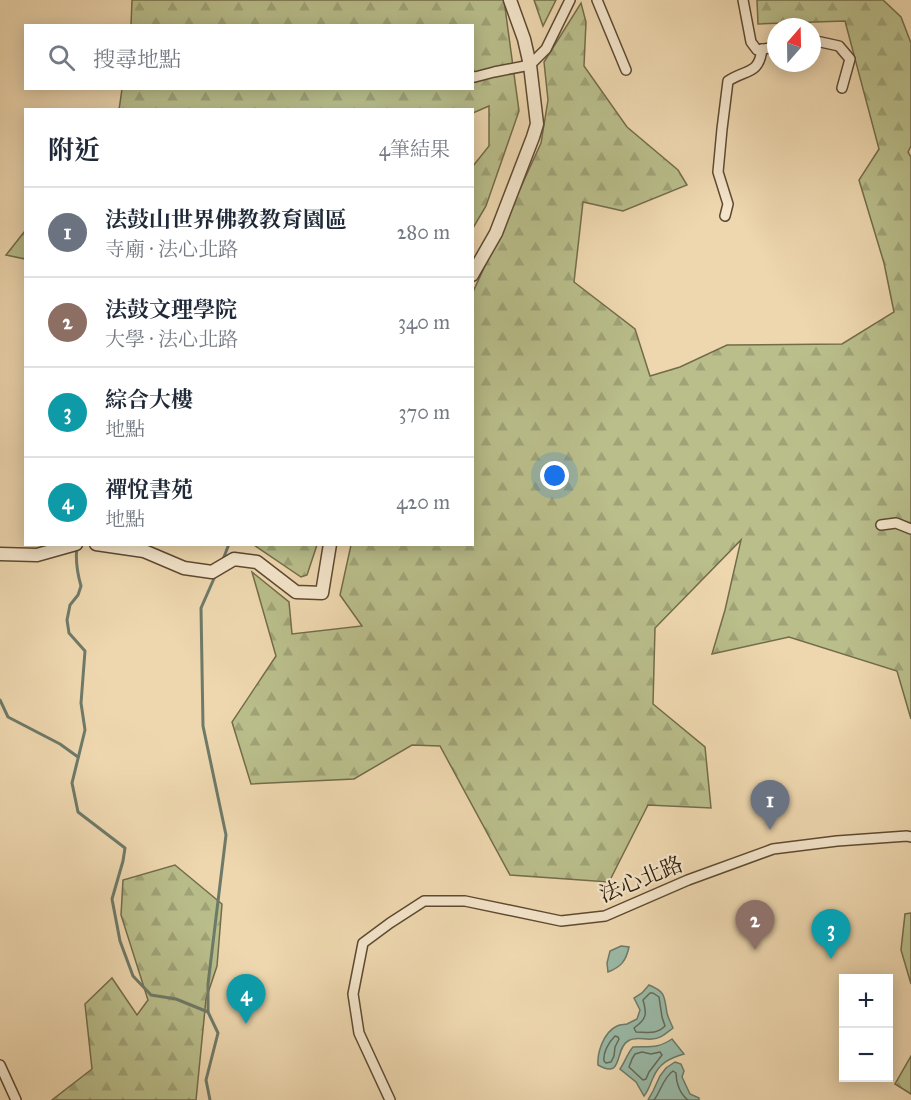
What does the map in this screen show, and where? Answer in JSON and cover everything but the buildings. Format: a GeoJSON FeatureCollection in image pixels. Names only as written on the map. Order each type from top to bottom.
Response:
{"type":"FeatureCollection","features":[{"type":"Feature","properties":{"kind":"street"},"geometry":{"type":"LineString","coordinates":[[474,271],[496,232],[537,124],[530,65],[524,39],[510,0]]}},
{"type":"Feature","properties":{"kind":"street"},"geometry":{"type":"LineString","coordinates":[[474,77],[530,65],[546,49],[570,0]]}},
{"type":"Feature","properties":{"kind":"street"},"geometry":{"type":"LineString","coordinates":[[597,0],[626,70]]}},
{"type":"Feature","properties":{"kind":"street"},"geometry":{"type":"LineString","coordinates":[[743,0],[751,42],[757,50],[767,49]]}},
{"type":"Feature","properties":{"kind":"street"},"geometry":{"type":"LineString","coordinates":[[821,42],[838,46],[850,59],[842,88]]}},
{"type":"Feature","properties":{"kind":"street"},"geometry":{"type":"LineString","coordinates":[[725,216],[728,204],[718,172],[728,81],[754,69],[760,61],[762,50]]}},
{"type":"Feature","properties":{"kind":"street"},"geometry":{"type":"LineString","coordinates":[[881,525],[896,524],[911,529]]}},
{"type":"Feature","properties":{"kind":"street"},"geometry":{"type":"LineString","coordinates":[[0,554],[37,555],[69,546]]}},
{"type":"Feature","properties":{"kind":"street"},"geometry":{"type":"LineString","coordinates":[[110,546],[144,551],[184,568],[212,572],[234,559],[257,562],[296,592],[322,593],[330,546]]}},
{"type":"Feature","properties":{"kind":"street","name":"法心北路"},"geometry":{"type":"LineString","coordinates":[[390,1100],[359,1033],[353,994],[363,943],[424,901],[465,901],[561,921],[605,916],[688,880],[772,849],[837,840],[911,837]]}},
{"type":"Feature","properties":{"kind":"street"},"geometry":{"type":"LineString","coordinates":[[0,1065],[16,1100]]}},
{"type":"Feature","properties":{"kind":"green space"},"geometry":{"type":"Polygon","coordinates":[[[132,0],[504,0],[519,111],[486,206],[474,226],[474,165],[489,146],[489,106],[474,113],[474,108],[119,108],[122,90],[474,90],[474,24],[131,24],[132,0]]]}},
{"type":"Feature","properties":{"kind":"green space"},"geometry":{"type":"Polygon","coordinates":[[[534,0],[556,0],[543,26],[534,0]]]}},
{"type":"Feature","properties":{"kind":"green space"},"geometry":{"type":"Polygon","coordinates":[[[757,0],[883,0],[901,17],[911,43],[911,146],[908,152],[911,157],[911,719],[897,671],[789,637],[712,654],[741,540],[655,628],[653,704],[705,747],[711,808],[648,805],[609,882],[510,875],[440,746],[412,745],[354,779],[251,784],[232,722],[276,656],[252,572],[289,602],[292,634],[362,626],[340,595],[351,546],[474,546],[474,290],[541,143],[548,100],[544,62],[581,3],[586,22],[584,66],[627,127],[678,170],[687,185],[623,211],[583,202],[574,282],[635,329],[650,376],[680,367],[727,345],[842,344],[894,312],[884,263],[859,180],[879,149],[845,21],[821,22],[821,18],[767,18],[767,24],[758,24],[757,0]]]}},
{"type":"Feature","properties":{"kind":"green space"},"geometry":{"type":"Polygon","coordinates":[[[24,232],[24,259],[6,255],[24,232]]]}},
{"type":"Feature","properties":{"kind":"green space"},"geometry":{"type":"Polygon","coordinates":[[[255,546],[317,546],[307,575],[301,577],[255,546]]]}},
{"type":"Feature","properties":{"kind":"green space"},"geometry":{"type":"Polygon","coordinates":[[[175,865],[222,904],[217,966],[206,999],[196,1100],[52,1100],[92,1069],[85,1004],[112,978],[137,1015],[148,1000],[121,915],[123,880],[175,865]]]}},
{"type":"Feature","properties":{"kind":"green space"},"geometry":{"type":"Polygon","coordinates":[[[911,913],[911,984],[901,950],[905,914],[911,913]]]}},
{"type":"Feature","properties":{"kind":"green space"},"geometry":{"type":"Polygon","coordinates":[[[911,1056],[911,1094],[895,1084],[911,1056]]]}},
{"type":"Feature","properties":{"kind":"water"},"geometry":{"type":"Polygon","coordinates":[[[621,946],[629,947],[624,960],[620,966],[608,972],[607,963],[610,951],[621,946]]]}},
{"type":"Feature","properties":{"kind":"water"},"geometry":{"type":"Polygon","coordinates":[[[649,985],[663,995],[667,1015],[673,1028],[658,1038],[628,1041],[612,1069],[598,1065],[600,1049],[608,1033],[617,1026],[637,1019],[640,1010],[634,998],[649,985]]]}},
{"type":"Feature","properties":{"kind":"water"},"geometry":{"type":"Polygon","coordinates":[[[672,1039],[684,1054],[662,1065],[655,1073],[644,1096],[636,1082],[620,1069],[633,1047],[658,1046],[672,1039]]]}},
{"type":"Feature","properties":{"kind":"water"},"geometry":{"type":"Polygon","coordinates":[[[675,1062],[681,1064],[684,1071],[682,1077],[690,1094],[699,1100],[648,1100],[660,1076],[675,1062]]]}},
{"type":"Feature","properties":{"kind":"waterway"},"geometry":{"type":"LineString","coordinates":[[77,546],[76,557],[81,586],[78,595],[70,605],[67,620],[69,633],[85,651],[81,703],[85,730],[72,783],[78,812],[125,848],[112,899],[120,941],[133,976],[151,995],[176,999],[208,1012],[218,1033],[206,1080],[210,1100]]}},
{"type":"Feature","properties":{"kind":"waterway"},"geometry":{"type":"LineString","coordinates":[[222,562],[228,546]]}},
{"type":"Feature","properties":{"kind":"waterway"},"geometry":{"type":"LineString","coordinates":[[208,1012],[208,984],[226,835],[203,726],[201,608],[216,574]]}},
{"type":"Feature","properties":{"kind":"waterway"},"geometry":{"type":"LineString","coordinates":[[0,700],[8,717],[60,744],[78,757]]}},
{"type":"Feature","properties":{"kind":"place","name":"法鼓山世界佛教教育園區"},"geometry":{"type":"Point","coordinates":[770,830]}},
{"type":"Feature","properties":{"kind":"place","name":"法鼓文理學院"},"geometry":{"type":"Point","coordinates":[755,950]}},
{"type":"Feature","properties":{"kind":"place","name":"綜合大樓"},"geometry":{"type":"Point","coordinates":[831,959]}},
{"type":"Feature","properties":{"kind":"place","name":"禪悅書苑"},"geometry":{"type":"Point","coordinates":[246,1024]}}]}
